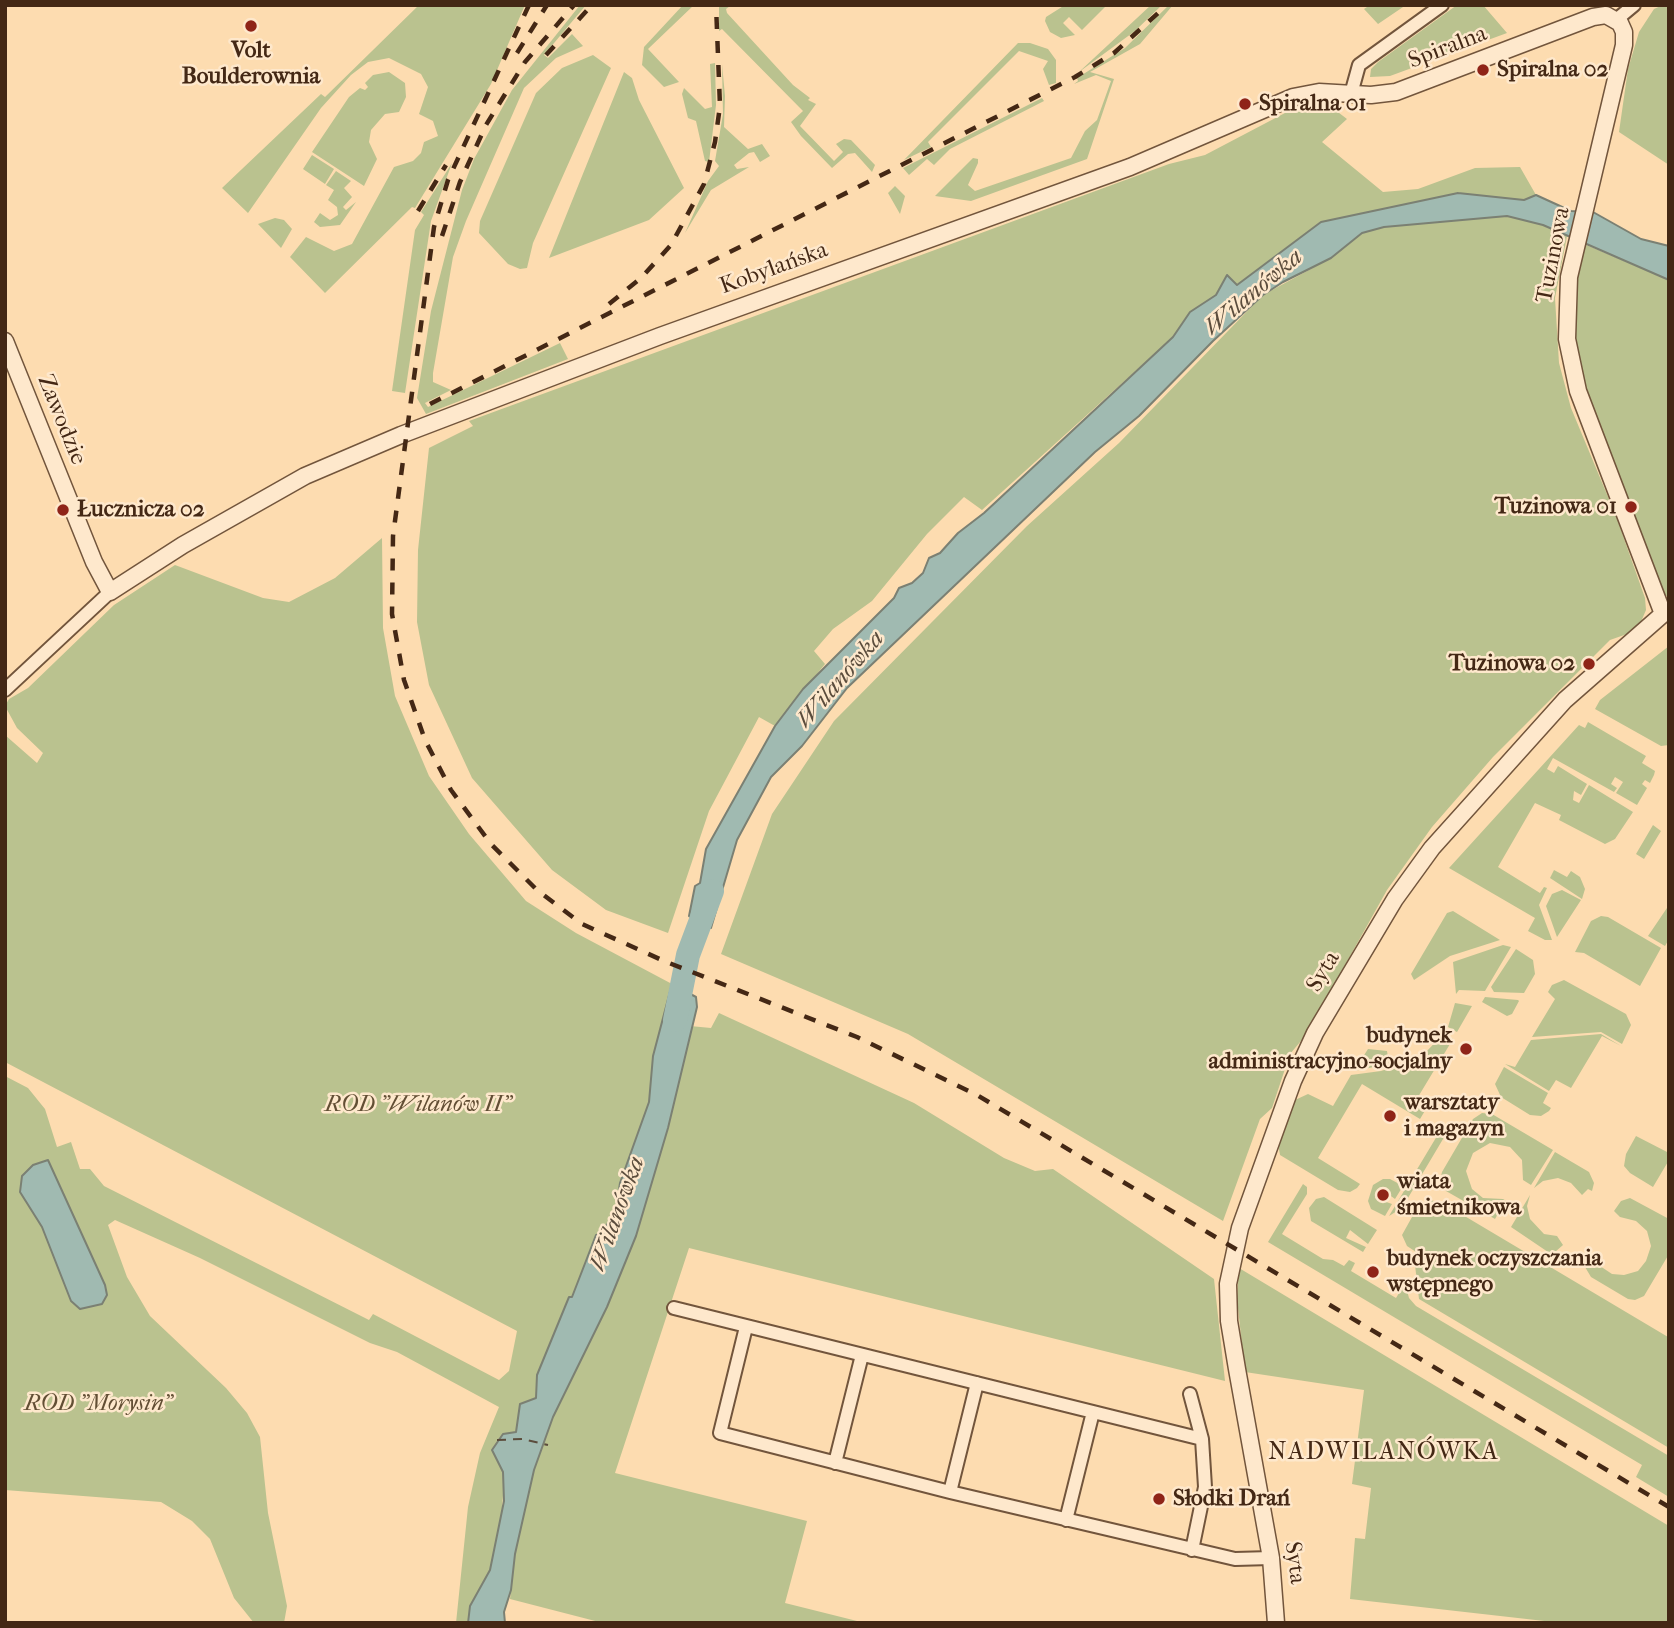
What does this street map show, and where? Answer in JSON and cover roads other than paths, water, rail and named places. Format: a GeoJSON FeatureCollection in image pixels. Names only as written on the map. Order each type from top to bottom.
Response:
{"type":"FeatureCollection","features":[{"type":"Feature","properties":{"kind":"street"},"geometry":{"type":"LineString","coordinates":[[1351,94],[1359,65],[1443,5]]}},
{"type":"Feature","properties":{"kind":"street"},"geometry":{"type":"LineString","coordinates":[[1616,20],[1634,5]]}},
{"type":"Feature","properties":{"kind":"street","name":"Spiralna"},"geometry":{"type":"LineString","coordinates":[[1351,94],[1396,92],[1593,17],[1606,15],[1616,20]]}},
{"type":"Feature","properties":{"kind":"street","name":"Tuzinowa"},"geometry":{"type":"LineString","coordinates":[[1616,20],[1624,32],[1624,45],[1576,248],[1566,306],[1567,339],[1574,379],[1666,613]]}},
{"type":"Feature","properties":{"kind":"street","name":"Kobylańska"},"geometry":{"type":"LineString","coordinates":[[110,592],[273,493],[401,435],[842,268],[1130,167],[1293,97],[1319,92],[1351,94]]}},
{"type":"Feature","properties":{"kind":"street","name":"Zawodzie"},"geometry":{"type":"LineString","coordinates":[[5,341],[94,562],[110,592]]}},
{"type":"Feature","properties":{"kind":"street"},"geometry":{"type":"LineString","coordinates":[[5,690],[110,592]]}},
{"type":"Feature","properties":{"kind":"street","name":"Syta"},"geometry":{"type":"LineString","coordinates":[[1276,1623],[1271,1558],[1229,1321],[1228,1284],[1240,1228],[1303,1057],[1395,899],[1432,848],[1565,700],[1666,613]]}},
{"type":"Feature","properties":{"kind":"street"},"geometry":{"type":"LineString","coordinates":[[674,1308],[1202,1439]]}},
{"type":"Feature","properties":{"kind":"street"},"geometry":{"type":"LineString","coordinates":[[746,1327],[720,1433],[950,1492],[1235,1559],[1271,1558]]}},
{"type":"Feature","properties":{"kind":"street"},"geometry":{"type":"LineString","coordinates":[[835,1463],[862,1354]]}},
{"type":"Feature","properties":{"kind":"street"},"geometry":{"type":"LineString","coordinates":[[950,1492],[977,1383]]}},
{"type":"Feature","properties":{"kind":"street"},"geometry":{"type":"LineString","coordinates":[[1190,1394],[1202,1439],[1205,1487],[1192,1549]]}},
{"type":"Feature","properties":{"kind":"street"},"geometry":{"type":"LineString","coordinates":[[1066,1520],[1093,1412]]}},
{"type":"Feature","properties":{"kind":"water"},"geometry":{"type":"Polygon","coordinates":[[[1458,193],[1524,200],[1536,195],[1571,211],[1593,212],[1641,239],[1669,246],[1669,280],[1543,225],[1507,216],[1384,227],[1362,233],[1331,258],[1283,282],[1263,295],[1213,341],[1139,416],[1095,452],[847,688],[802,746],[771,777],[737,840],[711,928],[689,916],[695,886],[700,883],[706,849],[775,726],[803,689],[894,598],[899,588],[912,583],[923,573],[929,558],[940,553],[958,533],[984,513],[1173,337],[1190,312],[1216,295],[1227,275],[1237,285],[1321,222],[1458,193]]]}},
{"type":"Feature","properties":{"kind":"water"},"geometry":{"type":"Polygon","coordinates":[[[672,984],[696,997],[697,1007],[668,1128],[636,1236],[607,1307],[553,1417],[534,1470],[515,1554],[511,1590],[504,1612],[505,1623],[468,1623],[470,1606],[490,1570],[504,1501],[503,1472],[492,1450],[503,1434],[516,1432],[520,1404],[536,1398],[537,1375],[569,1297],[572,1297],[596,1235],[601,1234],[616,1210],[620,1183],[649,1102],[653,1056],[672,984]]]}},
{"type":"Feature","properties":{"kind":"water"},"geometry":{"type":"Polygon","coordinates":[[[48,1160],[105,1285],[107,1295],[102,1304],[80,1309],[71,1301],[42,1227],[20,1192],[22,1176],[33,1165],[48,1160]]]}},
{"type":"Feature","properties":{"kind":"waterway","name":"Wilanówka"},"geometry":{"type":"LineString","coordinates":[[675,1020],[688,955],[712,891]]}},
{"type":"Feature","properties":{"kind":"railway"},"geometry":{"type":"LineString","coordinates":[[529,5],[448,180],[434,227],[393,536],[392,614],[404,680],[425,740],[451,790],[491,844],[537,890],[582,924],[664,961],[857,1037],[977,1095],[1669,1507]]}},
{"type":"Feature","properties":{"kind":"railway"},"geometry":{"type":"LineString","coordinates":[[517,53],[547,5]]}},
{"type":"Feature","properties":{"kind":"railway"},"geometry":{"type":"LineString","coordinates":[[442,236],[460,182],[486,125],[525,62],[574,5]]}},
{"type":"Feature","properties":{"kind":"railway"},"geometry":{"type":"LineString","coordinates":[[546,55],[592,5]]}},
{"type":"Feature","properties":{"kind":"railway"},"geometry":{"type":"LineString","coordinates":[[609,304],[641,278],[671,245],[704,184],[715,142],[720,106],[716,5]]}},
{"type":"Feature","properties":{"kind":"railway"},"geometry":{"type":"LineString","coordinates":[[430,404],[1075,77],[1114,53],[1167,5]]}},
{"type":"Feature","properties":{"kind":"railway"},"geometry":{"type":"LineString","coordinates":[[418,211],[446,165]]}},
{"type":"Feature","properties":{"kind":"place","name":"Volt Boulderownia"},"geometry":{"type":"Point","coordinates":[251,26]}},
{"type":"Feature","properties":{"kind":"place","name":"Spiralna 02"},"geometry":{"type":"Point","coordinates":[1483,70]}},
{"type":"Feature","properties":{"kind":"place","name":"Spiralna 01"},"geometry":{"type":"Point","coordinates":[1245,104]}},
{"type":"Feature","properties":{"kind":"place","name":"Tuzinowa 01"},"geometry":{"type":"Point","coordinates":[1631,507]}},
{"type":"Feature","properties":{"kind":"place","name":"Łucznicza 02"},"geometry":{"type":"Point","coordinates":[63,510]}},
{"type":"Feature","properties":{"kind":"place","name":"Tuzinowa 02"},"geometry":{"type":"Point","coordinates":[1589,664]}},
{"type":"Feature","properties":{"kind":"place","name":"budynek administracyjno-socjalny"},"geometry":{"type":"Point","coordinates":[1466,1049]}},
{"type":"Feature","properties":{"kind":"place","name":"warsztaty i magazyn"},"geometry":{"type":"Point","coordinates":[1390,1116]}},
{"type":"Feature","properties":{"kind":"place","name":"wiata śmietnikowa"},"geometry":{"type":"Point","coordinates":[1383,1195]}},
{"type":"Feature","properties":{"kind":"place","name":"budynek oczyszczania wstępnego"},"geometry":{"type":"Point","coordinates":[1373,1272]}},
{"type":"Feature","properties":{"kind":"place","name":"Słodki Drań"},"geometry":{"type":"Point","coordinates":[1159,1499]}},
{"type":"Feature","properties":{"kind":"district","name":"NADWILANÓWKA"},"geometry":{"type":"Point","coordinates":[1384,1453]}},
{"type":"Feature","properties":{"kind":"park label","name":"ROD \"Wilanów II\""},"geometry":{"type":"Point","coordinates":[418,1105]}},
{"type":"Feature","properties":{"kind":"park label","name":"ROD \"Morysin\""},"geometry":{"type":"Point","coordinates":[98,1404]}}]}
